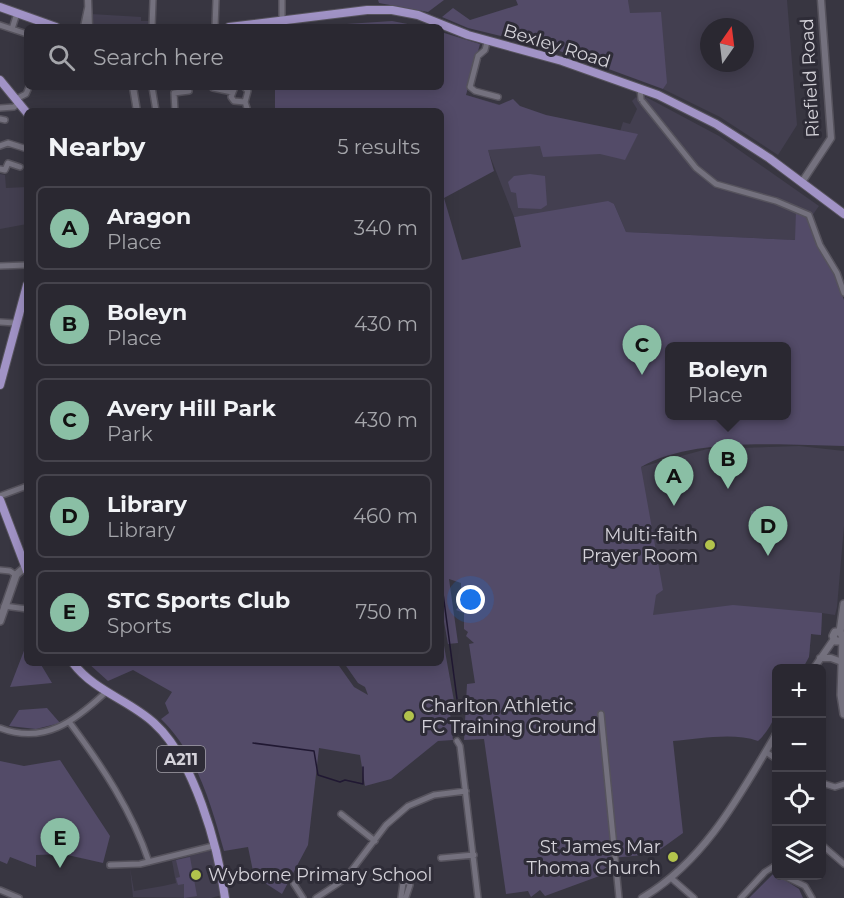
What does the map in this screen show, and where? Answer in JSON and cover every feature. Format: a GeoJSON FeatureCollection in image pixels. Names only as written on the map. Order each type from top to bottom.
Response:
{"type":"FeatureCollection","features":[{"type":"Feature","properties":{"kind":"main road"},"geometry":{"type":"LineString","coordinates":[[0,7],[42,24]]}},
{"type":"Feature","properties":{"kind":"main road","name":"Bexley Road"},"geometry":{"type":"LineString","coordinates":[[262,24],[367,10],[392,10],[442,24]]}},
{"type":"Feature","properties":{"kind":"main road","name":"Bexley Road"},"geometry":{"type":"LineString","coordinates":[[444,25],[487,42],[562,61],[640,88],[716,124],[802,182],[844,214]]}},
{"type":"Feature","properties":{"kind":"main road"},"geometry":{"type":"LineString","coordinates":[[0,80],[24,109]]}},
{"type":"Feature","properties":{"kind":"main road"},"geometry":{"type":"LineString","coordinates":[[0,385],[24,294]]}},
{"type":"Feature","properties":{"kind":"main road"},"geometry":{"type":"LineString","coordinates":[[0,498],[24,564]]}},
{"type":"Feature","properties":{"kind":"main road"},"geometry":{"type":"LineString","coordinates":[[0,621],[16,575],[24,570]]}},
{"type":"Feature","properties":{"kind":"main road"},"geometry":{"type":"LineString","coordinates":[[844,604],[840,637],[841,695],[844,714]]}},
{"type":"Feature","properties":{"kind":"main road","name":"A211"},"geometry":{"type":"LineString","coordinates":[[76,666],[106,692],[153,722],[175,749],[196,793],[213,846],[225,898]]}},
{"type":"Feature","properties":{"kind":"street"},"geometry":{"type":"LineString","coordinates":[[88,0],[89,24]]}},
{"type":"Feature","properties":{"kind":"street"},"geometry":{"type":"LineString","coordinates":[[153,0],[153,24]]}},
{"type":"Feature","properties":{"kind":"street"},"geometry":{"type":"LineString","coordinates":[[215,24],[216,0]]}},
{"type":"Feature","properties":{"kind":"street"},"geometry":{"type":"LineString","coordinates":[[280,22],[282,0]]}},
{"type":"Feature","properties":{"kind":"street","name":"Riefield Road"},"geometry":{"type":"LineString","coordinates":[[802,182],[826,149],[831,133],[821,0]]}},
{"type":"Feature","properties":{"kind":"street"},"geometry":{"type":"LineString","coordinates":[[85,24],[88,8]]}},
{"type":"Feature","properties":{"kind":"street"},"geometry":{"type":"LineString","coordinates":[[12,29],[18,13]]}},
{"type":"Feature","properties":{"kind":"street"},"geometry":{"type":"LineString","coordinates":[[0,25],[24,33]]}},
{"type":"Feature","properties":{"kind":"street"},"geometry":{"type":"LineString","coordinates":[[487,42],[485,50],[478,56],[470,87],[475,91],[498,97]]}},
{"type":"Feature","properties":{"kind":"street"},"geometry":{"type":"LineString","coordinates":[[640,88],[642,100],[696,168],[716,184],[776,201],[809,215],[819,245],[837,273],[844,293]]}},
{"type":"Feature","properties":{"kind":"street"},"geometry":{"type":"LineString","coordinates":[[0,108],[14,106],[28,90]]}},
{"type":"Feature","properties":{"kind":"street"},"geometry":{"type":"LineString","coordinates":[[134,90],[136,108]]}},
{"type":"Feature","properties":{"kind":"street"},"geometry":{"type":"LineString","coordinates":[[152,90],[156,108]]}},
{"type":"Feature","properties":{"kind":"street"},"geometry":{"type":"LineString","coordinates":[[233,90],[234,102],[245,102]]}},
{"type":"Feature","properties":{"kind":"street"},"geometry":{"type":"LineString","coordinates":[[245,90],[248,97],[245,102],[247,108]]}},
{"type":"Feature","properties":{"kind":"street"},"geometry":{"type":"LineString","coordinates":[[175,108],[174,93],[189,91]]}},
{"type":"Feature","properties":{"kind":"street"},"geometry":{"type":"LineString","coordinates":[[0,146],[8,143],[24,148]]}},
{"type":"Feature","properties":{"kind":"street"},"geometry":{"type":"LineString","coordinates":[[0,169],[5,170],[8,163],[20,167]]}},
{"type":"Feature","properties":{"kind":"street"},"geometry":{"type":"LineString","coordinates":[[0,266],[24,265]]}},
{"type":"Feature","properties":{"kind":"street"},"geometry":{"type":"LineString","coordinates":[[0,322],[15,323]]}},
{"type":"Feature","properties":{"kind":"street"},"geometry":{"type":"LineString","coordinates":[[0,498],[24,487]]}},
{"type":"Feature","properties":{"kind":"street"},"geometry":{"type":"LineString","coordinates":[[0,570],[10,571],[16,575]]}},
{"type":"Feature","properties":{"kind":"street"},"geometry":{"type":"LineString","coordinates":[[4,606],[24,609]]}},
{"type":"Feature","properties":{"kind":"street"},"geometry":{"type":"LineString","coordinates":[[817,664],[840,637]]}},
{"type":"Feature","properties":{"kind":"street"},"geometry":{"type":"LineString","coordinates":[[820,658],[831,658],[842,662]]}},
{"type":"Feature","properties":{"kind":"street"},"geometry":{"type":"LineString","coordinates":[[0,728],[31,734],[57,729],[70,723],[106,692]]}},
{"type":"Feature","properties":{"kind":"street"},"geometry":{"type":"LineString","coordinates":[[601,714],[619,898]]}},
{"type":"Feature","properties":{"kind":"street"},"geometry":{"type":"LineString","coordinates":[[70,723],[89,748],[134,821],[149,862]]}},
{"type":"Feature","properties":{"kind":"street"},"geometry":{"type":"LineString","coordinates":[[457,741],[460,746],[478,898]]}},
{"type":"Feature","properties":{"kind":"street"},"geometry":{"type":"LineString","coordinates":[[642,898],[671,878],[700,849],[724,819],[772,742]]}},
{"type":"Feature","properties":{"kind":"street"},"geometry":{"type":"LineString","coordinates":[[766,752],[772,756]]}},
{"type":"Feature","properties":{"kind":"street"},"geometry":{"type":"LineString","coordinates":[[826,784],[835,787],[844,784]]}},
{"type":"Feature","properties":{"kind":"street"},"geometry":{"type":"LineString","coordinates":[[316,898],[345,879],[386,825],[408,806],[434,795],[466,791]]}},
{"type":"Feature","properties":{"kind":"street"},"geometry":{"type":"LineString","coordinates":[[341,814],[375,841]]}},
{"type":"Feature","properties":{"kind":"street"},"geometry":{"type":"LineString","coordinates":[[110,865],[130,866],[213,846]]}},
{"type":"Feature","properties":{"kind":"street"},"geometry":{"type":"LineString","coordinates":[[826,848],[844,864]]}},
{"type":"Feature","properties":{"kind":"street"},"geometry":{"type":"LineString","coordinates":[[441,858],[474,855]]}},
{"type":"Feature","properties":{"kind":"street"},"geometry":{"type":"LineString","coordinates":[[741,898],[765,872],[772,868]]}},
{"type":"Feature","properties":{"kind":"street"},"geometry":{"type":"LineString","coordinates":[[671,878],[693,898]]}},
{"type":"Feature","properties":{"kind":"street"},"geometry":{"type":"LineString","coordinates":[[792,880],[805,886],[812,898]]}},
{"type":"Feature","properties":{"kind":"street"},"geometry":{"type":"LineString","coordinates":[[294,884],[303,898]]}},
{"type":"Feature","properties":{"kind":"street"},"geometry":{"type":"LineString","coordinates":[[0,890],[19,898]]}},
{"type":"Feature","properties":{"kind":"shaded area"},"geometry":{"type":"Polygon","coordinates":[[[378,0],[444,0],[428,12],[379,3],[378,0]]]}},
{"type":"Feature","properties":{"kind":"shaded area"},"geometry":{"type":"Polygon","coordinates":[[[516,0],[628,0],[630,13],[661,12],[667,83],[663,89],[554,49],[468,28],[442,17],[453,8],[470,20],[518,5],[516,0]]]}},
{"type":"Feature","properties":{"kind":"shaded area"},"geometry":{"type":"Polygon","coordinates":[[[628,0],[787,0],[797,125],[778,155],[720,117],[663,89],[666,83],[629,13],[628,0]]]}},
{"type":"Feature","properties":{"kind":"shaded area"},"geometry":{"type":"Polygon","coordinates":[[[91,14],[141,17],[141,21],[151,21],[151,24],[91,24],[91,14]]]}},
{"type":"Feature","properties":{"kind":"shaded area"},"geometry":{"type":"Polygon","coordinates":[[[392,21],[408,24],[346,24],[392,21]]]}},
{"type":"Feature","properties":{"kind":"shaded area"},"geometry":{"type":"Polygon","coordinates":[[[444,33],[480,44],[466,95],[499,105],[513,99],[520,106],[546,115],[638,134],[625,160],[600,154],[543,157],[540,146],[488,150],[494,171],[444,198],[444,108],[275,108],[275,90],[444,90],[444,33]]]}},
{"type":"Feature","properties":{"kind":"shaded area"},"geometry":{"type":"Polygon","coordinates":[[[466,95],[618,138],[623,122],[630,124],[637,109],[632,101],[636,97],[639,100],[646,97],[719,136],[819,206],[795,240],[626,232],[614,204],[514,217],[466,95]]]}},
{"type":"Feature","properties":{"kind":"shaded area"},"geometry":{"type":"Polygon","coordinates":[[[0,174],[5,175],[6,188],[24,187],[24,225],[0,229],[0,174]]]}},
{"type":"Feature","properties":{"kind":"shaded area"},"geometry":{"type":"Polygon","coordinates":[[[530,174],[545,176],[547,205],[541,209],[518,208],[516,193],[511,192],[508,182],[514,176],[530,174]]]}},
{"type":"Feature","properties":{"kind":"shaded area"},"geometry":{"type":"Polygon","coordinates":[[[444,198],[462,260],[521,247],[514,217],[608,201],[614,204],[626,232],[795,240],[796,211],[809,218],[817,246],[834,273],[844,300],[844,446],[768,444],[713,447],[662,457],[641,467],[663,590],[656,595],[653,615],[733,605],[822,613],[821,635],[811,634],[809,657],[805,664],[772,664],[772,721],[766,733],[758,741],[727,737],[673,741],[683,833],[654,854],[612,858],[613,871],[545,896],[540,890],[531,897],[528,891],[506,894],[484,739],[464,740],[467,684],[475,683],[469,644],[474,643],[466,636],[468,632],[464,629],[464,613],[456,610],[461,604],[461,583],[449,579],[458,643],[448,644],[444,622],[444,198]]]}},
{"type":"Feature","properties":{"kind":"shaded area"},"geometry":{"type":"Polygon","coordinates":[[[799,446],[844,451],[844,526],[837,607],[835,615],[822,613],[821,635],[811,634],[809,657],[653,615],[641,467],[707,449],[799,446]]]}},
{"type":"Feature","properties":{"kind":"shaded area"},"geometry":{"type":"Polygon","coordinates":[[[751,511],[778,513],[777,535],[750,533],[751,511]]]}},
{"type":"Feature","properties":{"kind":"shaded area"},"geometry":{"type":"Polygon","coordinates":[[[444,646],[454,701],[449,703],[453,740],[438,741],[391,779],[365,786],[360,755],[319,748],[308,845],[282,894],[254,876],[248,847],[224,851],[201,780],[184,748],[161,719],[169,713],[165,703],[172,692],[133,670],[108,681],[91,666],[339,666],[354,687],[368,695],[365,687],[358,683],[346,666],[444,666],[444,646]]]}},
{"type":"Feature","properties":{"kind":"shaded area"},"geometry":{"type":"Polygon","coordinates":[[[24,651],[24,666],[42,666],[52,683],[10,687],[24,651]]]}},
{"type":"Feature","properties":{"kind":"shaded area"},"geometry":{"type":"Polygon","coordinates":[[[47,708],[60,723],[36,729],[9,726],[19,710],[47,708]]]}},
{"type":"Feature","properties":{"kind":"shaded area"},"geometry":{"type":"Polygon","coordinates":[[[60,760],[110,836],[103,863],[63,854],[36,855],[36,867],[10,857],[7,864],[0,861],[0,761],[24,766],[60,760]]]}},
{"type":"Feature","properties":{"kind":"shaded area","name":"Wyborne Primary School"},"geometry":{"type":"Polygon","coordinates":[[[212,850],[222,895],[211,898],[133,897],[130,868],[134,891],[163,886],[176,883],[172,861],[212,850]]]}},
{"type":"Feature","properties":{"kind":"shaded area"},"geometry":{"type":"Polygon","coordinates":[[[190,857],[197,896],[184,898],[184,884],[178,885],[176,878],[180,877],[176,860],[190,857]]]}},
{"type":"Feature","properties":{"kind":"shaded area"},"geometry":{"type":"Polygon","coordinates":[[[772,875],[772,880],[785,880],[799,889],[803,898],[749,898],[772,875]]]}},
{"type":"Feature","properties":{"kind":"waterway"},"geometry":{"type":"LineString","coordinates":[[444,601],[459,714]]}},
{"type":"Feature","properties":{"kind":"waterway"},"geometry":{"type":"LineString","coordinates":[[253,743],[314,751],[318,775],[340,782],[345,780],[363,784],[363,767]]}},
{"type":"Feature","properties":{"kind":"place","name":"Avery Hill Park"},"geometry":{"type":"Point","coordinates":[642,375]}},
{"type":"Feature","properties":{"kind":"place","name":"Boleyn"},"geometry":{"type":"Point","coordinates":[728,489]}},
{"type":"Feature","properties":{"kind":"place","name":"Aragon"},"geometry":{"type":"Point","coordinates":[674,506]}},
{"type":"Feature","properties":{"kind":"place","name":"Multi-faith Prayer Room"},"geometry":{"type":"Point","coordinates":[710,545]}},
{"type":"Feature","properties":{"kind":"place","name":"Library"},"geometry":{"type":"Point","coordinates":[768,556]}},
{"type":"Feature","properties":{"kind":"place","name":"Charlton Athletic FC Training Ground"},"geometry":{"type":"Point","coordinates":[409,716]}},
{"type":"Feature","properties":{"kind":"place","name":"St James Mar Thoma Church"},"geometry":{"type":"Point","coordinates":[673,857]}},
{"type":"Feature","properties":{"kind":"place","name":"STC Sports Club"},"geometry":{"type":"Point","coordinates":[60,868]}},
{"type":"Feature","properties":{"kind":"place","name":"Wyborne Primary School"},"geometry":{"type":"Point","coordinates":[196,875]}}]}
